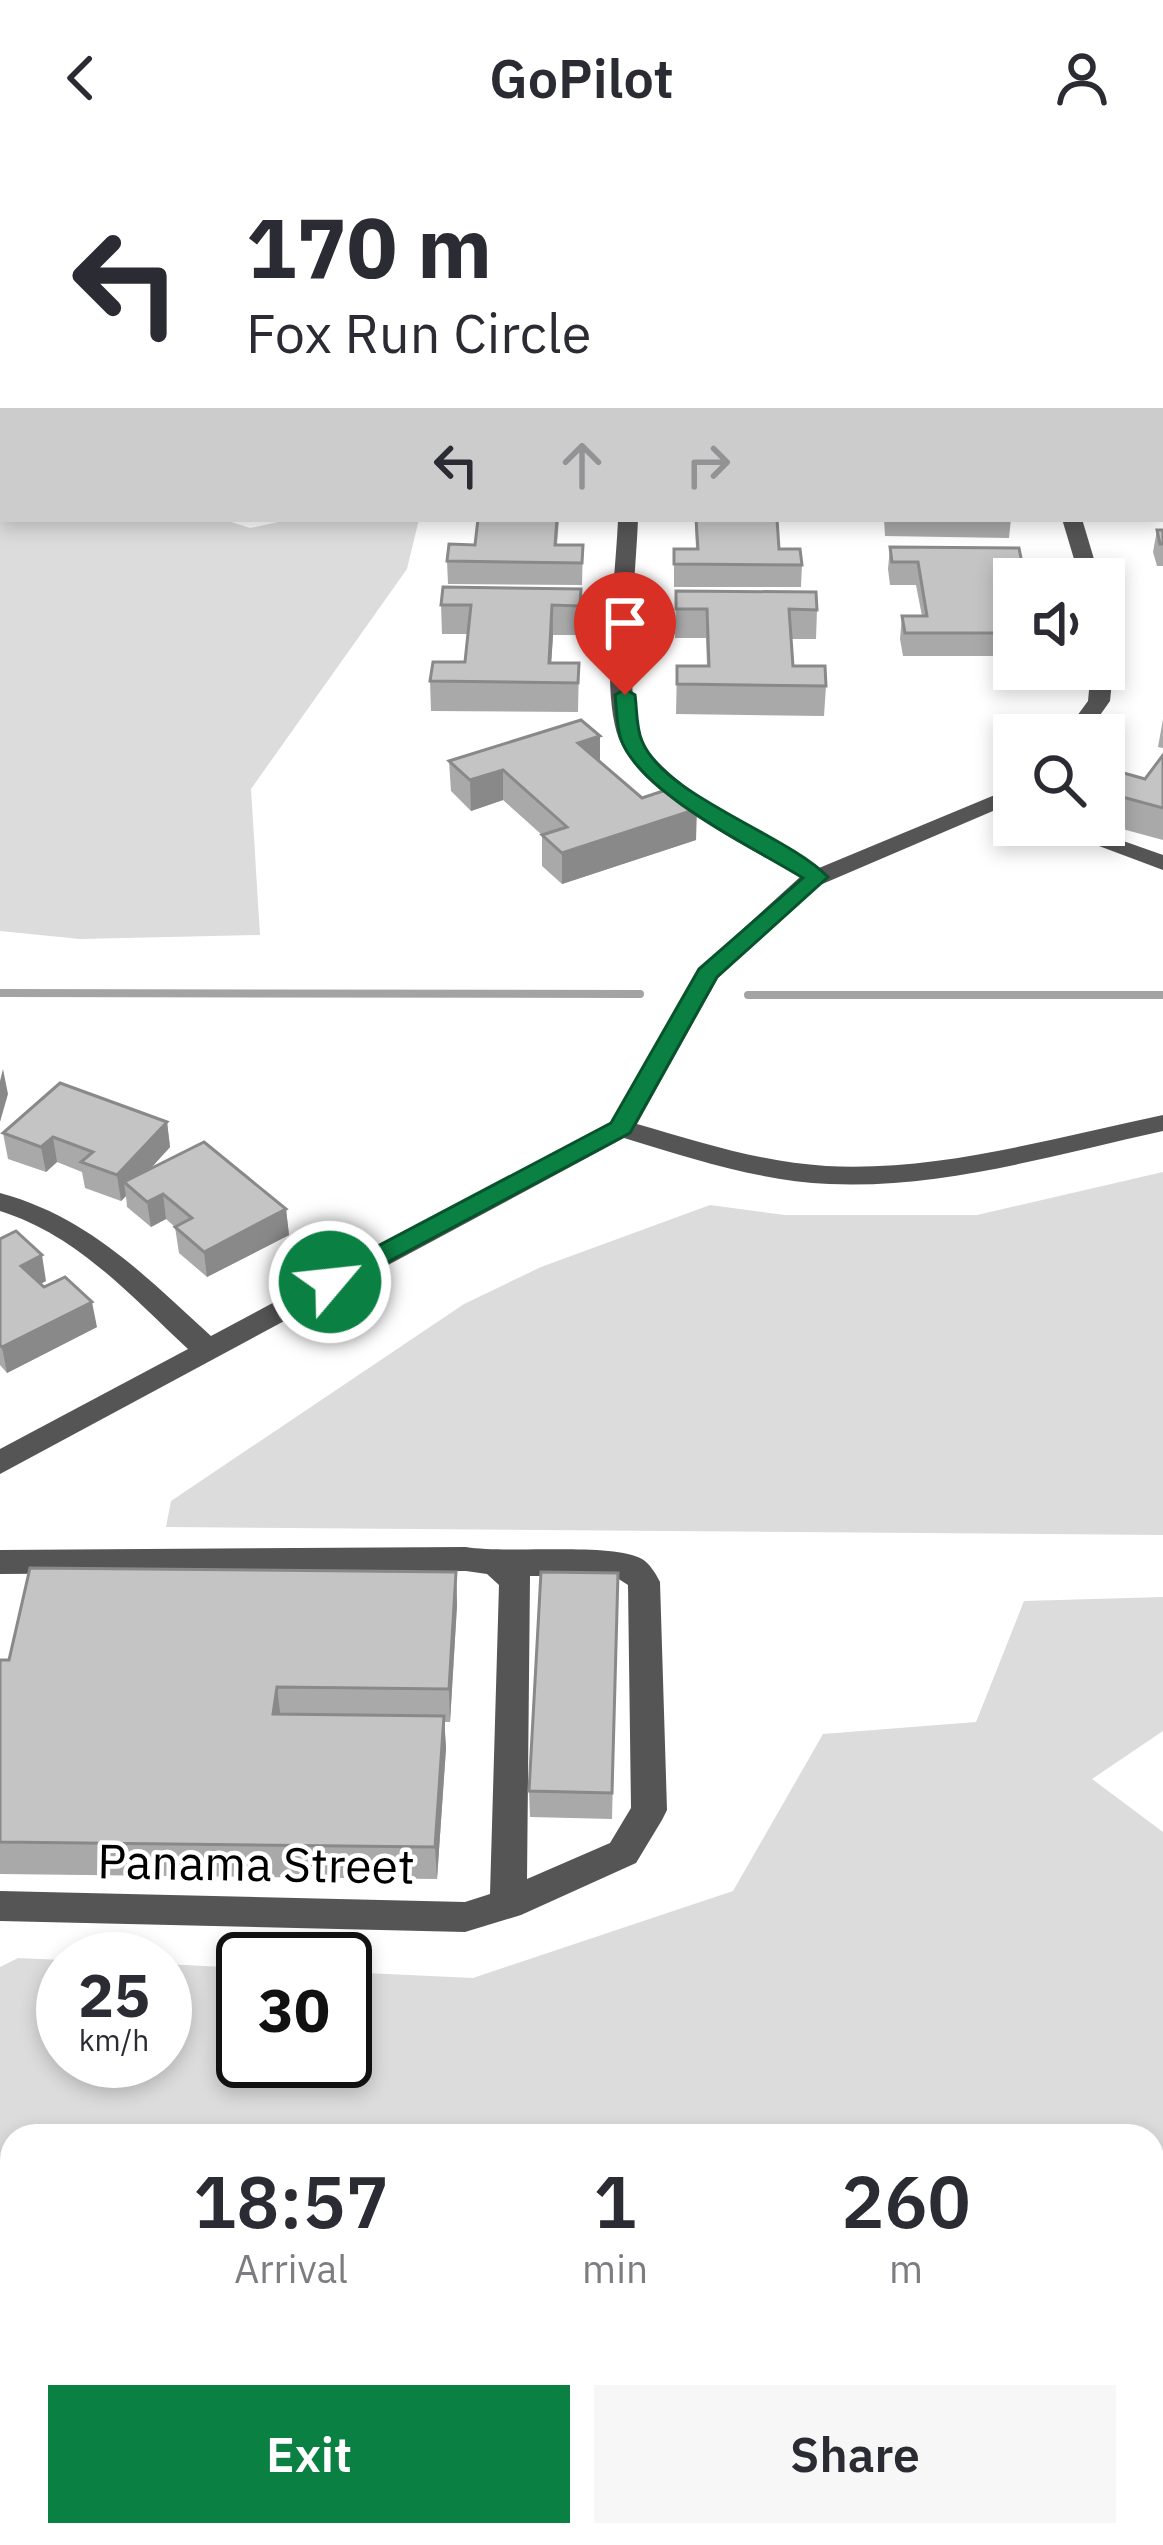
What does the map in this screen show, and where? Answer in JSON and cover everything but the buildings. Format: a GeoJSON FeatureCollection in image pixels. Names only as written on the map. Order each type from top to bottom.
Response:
{"type":"FeatureCollection","features":[{"type":"Feature","properties":{"kind":"street"},"geometry":{"type":"LineString","coordinates":[[628,522],[625,695],[630,739],[643,759],[682,793],[817,877]]}},
{"type":"Feature","properties":{"kind":"street"},"geometry":{"type":"LineString","coordinates":[[1073,522],[1084,558]]}},
{"type":"Feature","properties":{"kind":"street"},"geometry":{"type":"LineString","coordinates":[[0,1463],[621,1128],[708,974],[817,877],[993,808]]}},
{"type":"Feature","properties":{"kind":"street"},"geometry":{"type":"LineString","coordinates":[[1115,846],[1163,863]]}},
{"type":"Feature","properties":{"kind":"street"},"geometry":{"type":"LineString","coordinates":[[621,1128],[776,1169],[861,1176],[968,1166],[1163,1123]]}},
{"type":"Feature","properties":{"kind":"street"},"geometry":{"type":"LineString","coordinates":[[0,1202],[64,1226],[97,1248],[206,1348]]}},
{"type":"Feature","properties":{"kind":"street","name":"Panama Street"},"geometry":{"type":"LineString","coordinates":[[0,1906],[464,1917],[508,1904],[623,1853],[649,1810],[644,1582],[631,1568],[496,1564],[466,1558],[1,1564]]}},
{"type":"Feature","properties":{"kind":"street"},"geometry":{"type":"LineString","coordinates":[[496,1564],[516,1581],[508,1904]]}},
{"type":"Feature","properties":{"kind":"shaded area"},"geometry":{"type":"Polygon","coordinates":[[[0,522],[231,522],[250,528],[278,522],[418,522],[407,569],[251,789],[260,935],[80,939],[0,931],[0,522]]]}},
{"type":"Feature","properties":{"kind":"shaded area"},"geometry":{"type":"Polygon","coordinates":[[[1163,1172],[1163,1535],[166,1527],[171,1501],[464,1304],[541,1267],[710,1205],[785,1215],[977,1215],[1163,1172]]]}},
{"type":"Feature","properties":{"kind":"shaded area"},"geometry":{"type":"Polygon","coordinates":[[[1163,1597],[1163,1731],[1092,1779],[1163,1832],[1163,2124],[0,2124],[0,1967],[18,1958],[36,1959],[36,2088],[192,2088],[192,1965],[216,1967],[216,2088],[372,2088],[372,1973],[473,1978],[733,1891],[823,1734],[976,1722],[1024,1601],[1163,1597]]]}},
{"type":"Feature","properties":{"kind":"waterway"},"geometry":{"type":"LineString","coordinates":[[0,993],[640,994]]}},
{"type":"Feature","properties":{"kind":"waterway"},"geometry":{"type":"LineString","coordinates":[[748,995],[1163,995]]}},
{"type":"Feature","properties":{"kind":"route"},"geometry":{"type":"LineString","coordinates":[[330,1282],[621,1128],[708,974],[817,877],[682,793],[643,759],[630,739],[625,695]]}}]}
